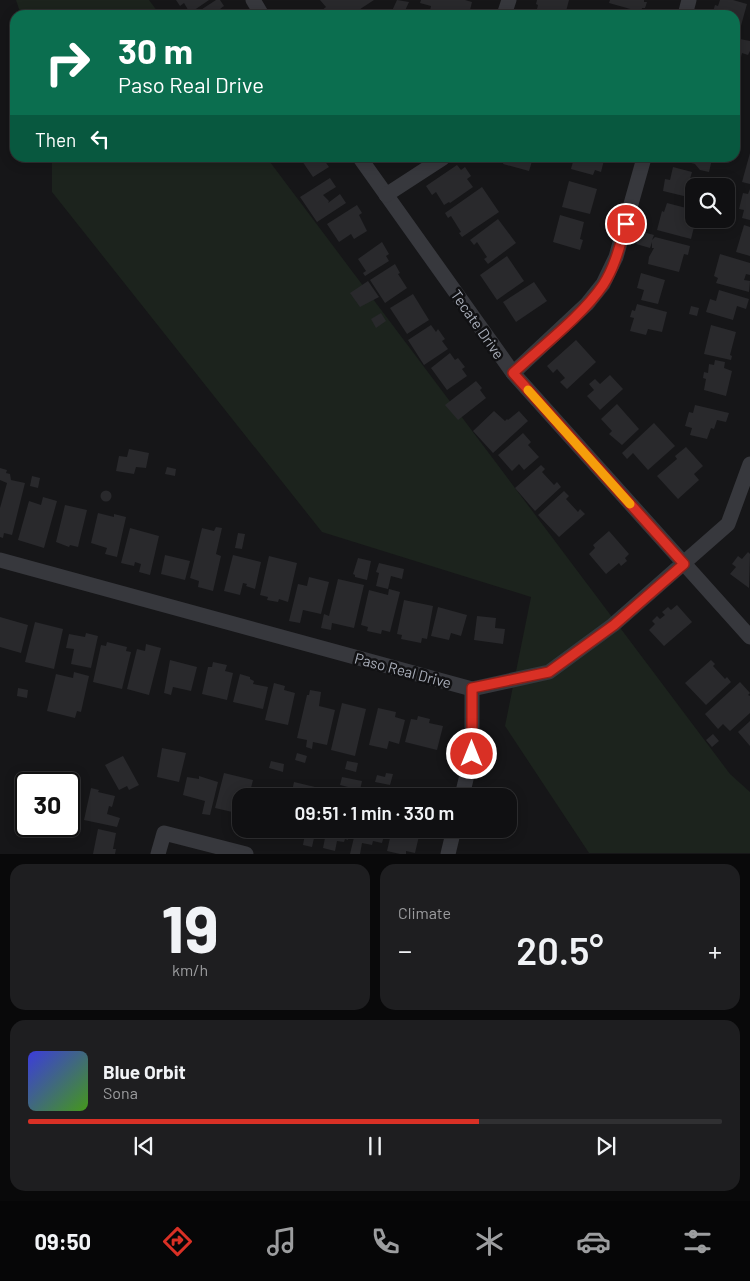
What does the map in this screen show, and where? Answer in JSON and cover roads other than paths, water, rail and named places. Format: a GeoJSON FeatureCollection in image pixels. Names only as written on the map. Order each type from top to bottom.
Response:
{"type":"FeatureCollection","features":[{"type":"Feature","properties":{"kind":"street","name":"Tecate Drive"},"geometry":{"type":"LineString","coordinates":[[363,162],[513,373],[750,636]]}},
{"type":"Feature","properties":{"kind":"street"},"geometry":{"type":"LineString","coordinates":[[386,195],[437,162]]}},
{"type":"Feature","properties":{"kind":"street"},"geometry":{"type":"LineString","coordinates":[[513,373],[587,304],[603,284],[616,257],[643,162]]}},
{"type":"Feature","properties":{"kind":"street","name":"Paso Real Drive"},"geometry":{"type":"LineString","coordinates":[[0,560],[472,688],[549,672],[614,625],[728,524],[750,464]]}},
{"type":"Feature","properties":{"kind":"street"},"geometry":{"type":"LineString","coordinates":[[464,788],[472,754],[472,688]]}},
{"type":"Feature","properties":{"kind":"street"},"geometry":{"type":"LineString","coordinates":[[158,854],[164,833],[246,854]]}},
{"type":"Feature","properties":{"kind":"street"},"geometry":{"type":"LineString","coordinates":[[448,854],[452,838]]}}]}
